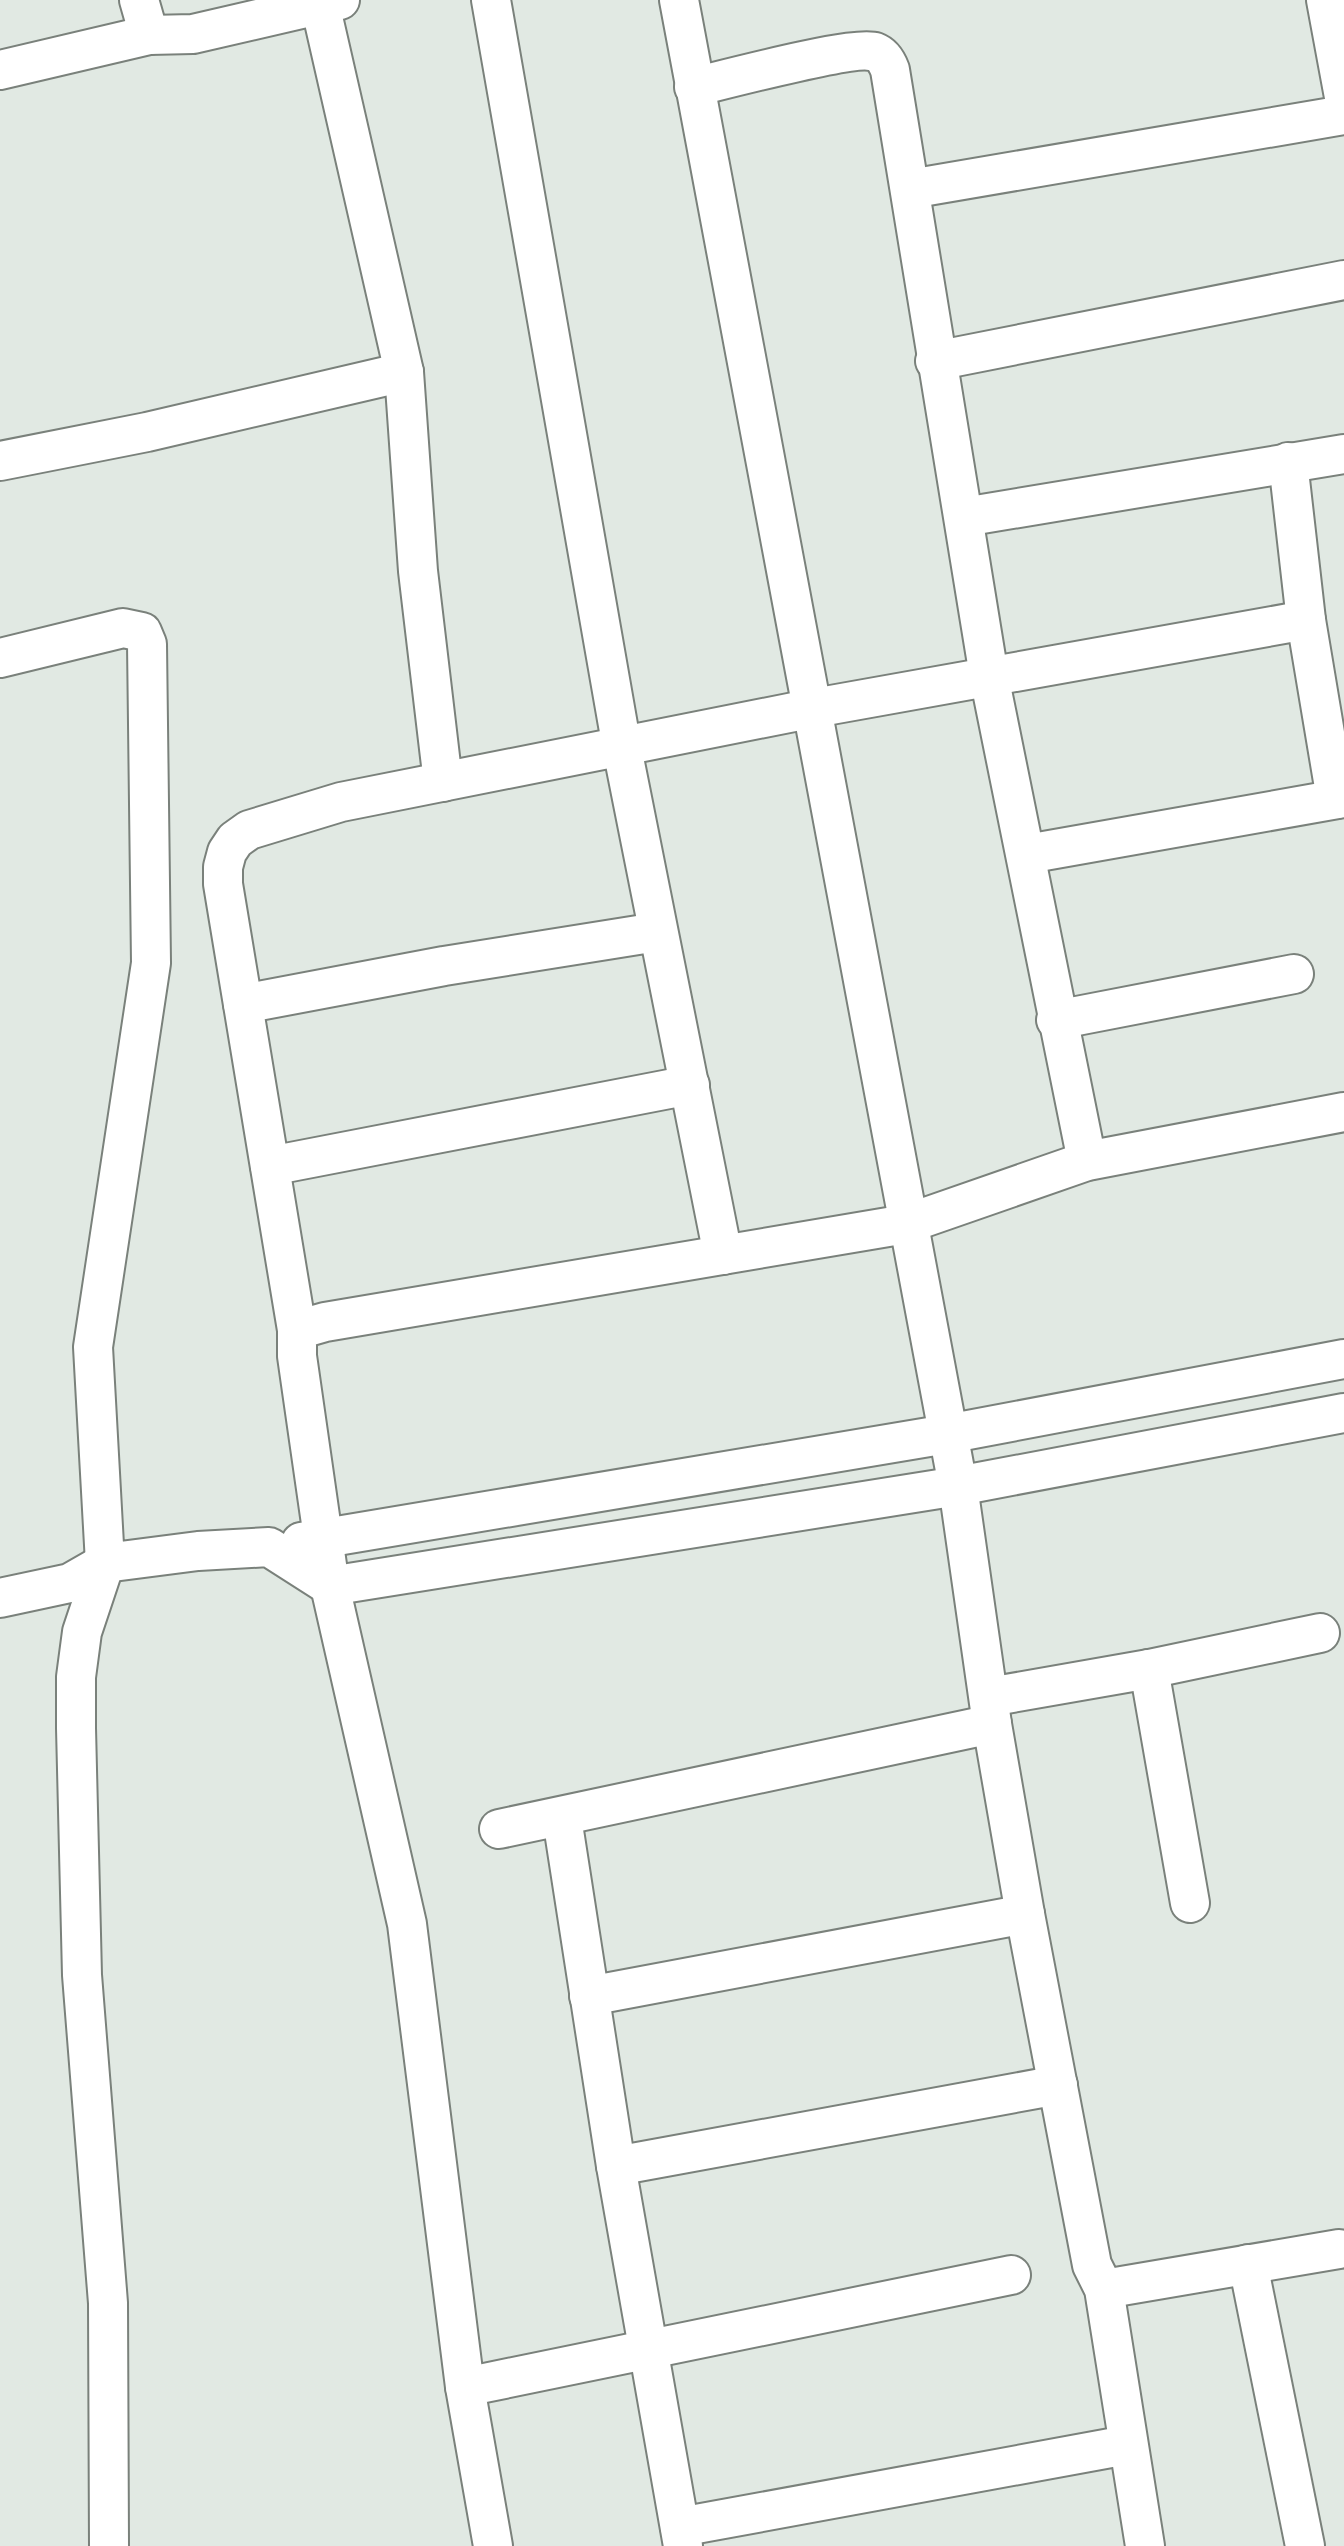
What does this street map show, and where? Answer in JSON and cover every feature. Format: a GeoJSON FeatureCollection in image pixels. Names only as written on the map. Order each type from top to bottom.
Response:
{"type":"FeatureCollection","features":[{"type":"Feature","properties":{"kind":"street"},"geometry":{"type":"LineString","coordinates":[[491,0],[656,932],[723,1255]]}},
{"type":"Feature","properties":{"kind":"street"},"geometry":{"type":"LineString","coordinates":[[679,0],[958,1486],[1025,1914],[1092,2265],[1104,2290],[1145,2546]]}},
{"type":"Feature","properties":{"kind":"street"},"geometry":{"type":"LineString","coordinates":[[1326,0],[1344,97]]}},
{"type":"Feature","properties":{"kind":"street"},"geometry":{"type":"LineString","coordinates":[[0,70],[53,60],[144,17],[194,34],[330,2],[404,372],[418,571],[443,782]]}},
{"type":"Feature","properties":{"kind":"street"},"geometry":{"type":"LineString","coordinates":[[694,87],[816,58],[868,51],[877,52],[890,70],[989,676],[1087,1161]]}},
{"type":"Feature","properties":{"kind":"street"},"geometry":{"type":"LineString","coordinates":[[910,189],[1344,115]]}},
{"type":"Feature","properties":{"kind":"street"},"geometry":{"type":"LineString","coordinates":[[936,361],[1344,280]]}},
{"type":"Feature","properties":{"kind":"street"},"geometry":{"type":"LineString","coordinates":[[0,461],[147,432],[404,372]]}},
{"type":"Feature","properties":{"kind":"street"},"geometry":{"type":"LineString","coordinates":[[964,517],[1344,454]]}},
{"type":"Feature","properties":{"kind":"street"},"geometry":{"type":"LineString","coordinates":[[1027,854],[1340,798],[1306,620],[1288,462]]}},
{"type":"Feature","properties":{"kind":"street"},"geometry":{"type":"LineString","coordinates":[[494,2546],[465,2387],[407,1924],[330,1586],[297,1356],[297,1330],[222,867],[235,840],[249,830],[341,802],[814,708],[1306,620]]}},
{"type":"Feature","properties":{"kind":"street"},"geometry":{"type":"LineString","coordinates":[[0,658],[123,628],[142,632],[147,644],[150,963],[93,1347],[105,1563],[82,1632],[76,1694],[82,1975],[108,2303],[108,2546]]}},
{"type":"Feature","properties":{"kind":"street"},"geometry":{"type":"LineString","coordinates":[[243,1004],[656,932]]}},
{"type":"Feature","properties":{"kind":"street"},"geometry":{"type":"LineString","coordinates":[[1056,1020],[1294,974]]}},
{"type":"Feature","properties":{"kind":"street"},"geometry":{"type":"LineString","coordinates":[[270,1166],[690,1085]]}},
{"type":"Feature","properties":{"kind":"street"},"geometry":{"type":"LineString","coordinates":[[297,1330],[325,1322],[906,1224],[1087,1161],[1344,1112]]}},
{"type":"Feature","properties":{"kind":"street"},"geometry":{"type":"LineString","coordinates":[[0,1598],[70,1584],[105,1563],[323,1539],[947,1434],[1344,1359]]}},
{"type":"Feature","properties":{"kind":"street"},"geometry":{"type":"LineString","coordinates":[[269,1547],[330,1586],[958,1486],[1344,1413]]}},
{"type":"Feature","properties":{"kind":"street"},"geometry":{"type":"LineString","coordinates":[[499,1830],[562,1818],[1149,1670],[1320,1633]]}},
{"type":"Feature","properties":{"kind":"street"},"geometry":{"type":"LineString","coordinates":[[1149,1670],[1190,1903]]}},
{"type":"Feature","properties":{"kind":"street"},"geometry":{"type":"LineString","coordinates":[[562,1818],[616,2166],[681,2536],[1128,2445]]}},
{"type":"Feature","properties":{"kind":"street"},"geometry":{"type":"LineString","coordinates":[[589,1996],[1025,1914]]}},
{"type":"Feature","properties":{"kind":"street"},"geometry":{"type":"LineString","coordinates":[[616,2166],[1058,2085]]}},
{"type":"Feature","properties":{"kind":"street"},"geometry":{"type":"LineString","coordinates":[[1104,2290],[1340,2249]]}},
{"type":"Feature","properties":{"kind":"street"},"geometry":{"type":"LineString","coordinates":[[1248,2264],[1305,2546]]}},
{"type":"Feature","properties":{"kind":"street"},"geometry":{"type":"LineString","coordinates":[[465,2387],[1012,2275]]}}]}
